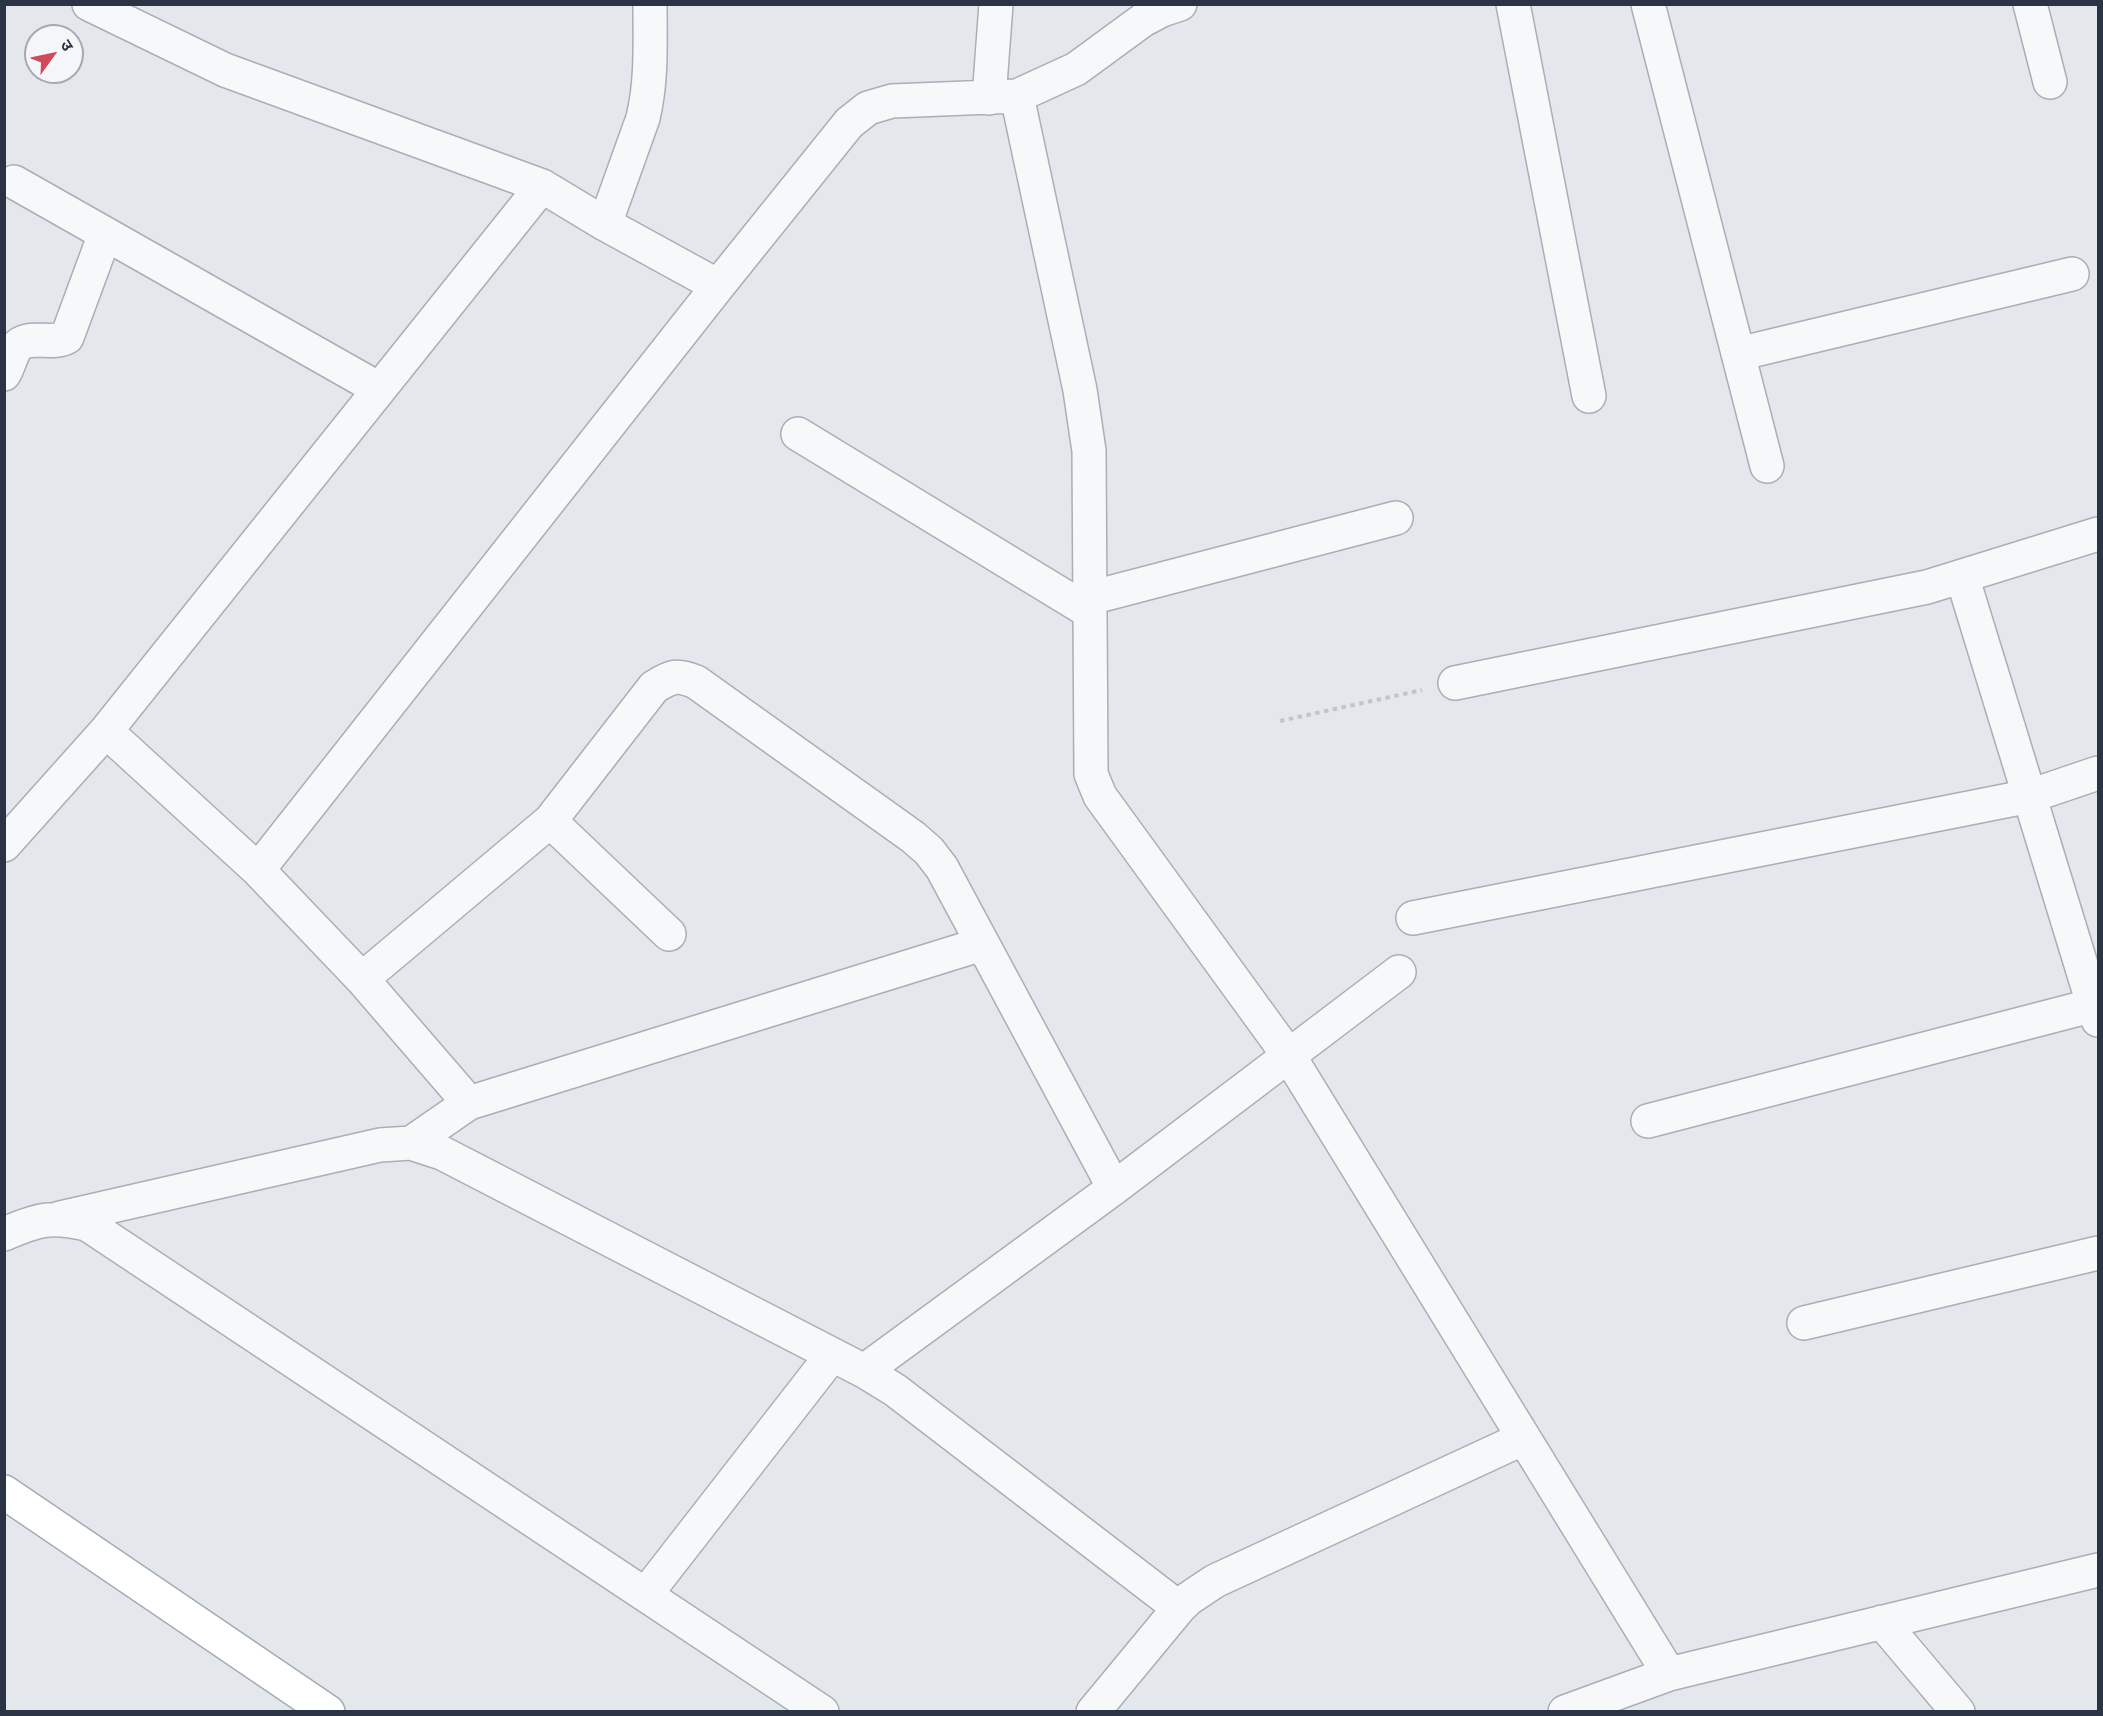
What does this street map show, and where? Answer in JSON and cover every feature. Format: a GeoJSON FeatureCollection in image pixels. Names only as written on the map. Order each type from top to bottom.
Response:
{"type":"FeatureCollection","features":[{"type":"Feature","properties":{"kind":"main road"},"geometry":{"type":"LineString","coordinates":[[4,1492],[327,1712]]}},
{"type":"Feature","properties":{"kind":"street"},"geometry":{"type":"LineString","coordinates":[[89,4],[225,70],[542,186],[605,224],[718,286]]}},
{"type":"Feature","properties":{"kind":"street"},"geometry":{"type":"LineString","coordinates":[[605,224],[644,118],[650,85],[650,4]]}},
{"type":"Feature","properties":{"kind":"street"},"geometry":{"type":"LineString","coordinates":[[996,4],[1003,97],[1082,400],[1089,452],[1091,774],[1100,796],[1289,1056],[1669,1674]]}},
{"type":"Feature","properties":{"kind":"street"},"geometry":{"type":"LineString","coordinates":[[258,870],[849,123],[868,108],[892,101],[1003,97],[1076,69],[1143,20],[1180,4]]}},
{"type":"Feature","properties":{"kind":"street"},"geometry":{"type":"LineString","coordinates":[[1513,4],[1589,396]]}},
{"type":"Feature","properties":{"kind":"street"},"geometry":{"type":"LineString","coordinates":[[1648,4],[1767,466]]}},
{"type":"Feature","properties":{"kind":"street"},"geometry":{"type":"LineString","coordinates":[[2030,4],[2050,82]]}},
{"type":"Feature","properties":{"kind":"street"},"geometry":{"type":"LineString","coordinates":[[14,182],[379,389]]}},
{"type":"Feature","properties":{"kind":"street"},"geometry":{"type":"LineString","coordinates":[[4,845],[106,731],[542,186]]}},
{"type":"Feature","properties":{"kind":"street"},"geometry":{"type":"LineString","coordinates":[[4,374],[11,364],[15,349],[21,343],[31,340],[54,342],[67,337],[105,234]]}},
{"type":"Feature","properties":{"kind":"street"},"geometry":{"type":"LineString","coordinates":[[1737,354],[2072,274]]}},
{"type":"Feature","properties":{"kind":"street"},"geometry":{"type":"LineString","coordinates":[[798,434],[1090,605],[1396,518]]}},
{"type":"Feature","properties":{"kind":"street"},"geometry":{"type":"LineString","coordinates":[[1455,683],[1927,587],[2098,534]]}},
{"type":"Feature","properties":{"kind":"street"},"geometry":{"type":"LineString","coordinates":[[1648,1120],[2097,1010],[1962,576]]}},
{"type":"Feature","properties":{"kind":"street"},"geometry":{"type":"LineString","coordinates":[[362,979],[550,821],[654,687],[671,676],[685,677],[706,689],[913,837],[929,851],[942,868],[1114,1188]]}},
{"type":"Feature","properties":{"kind":"street"},"geometry":{"type":"LineString","coordinates":[[106,731],[258,870],[362,979],[469,1103]]}},
{"type":"Feature","properties":{"kind":"street"},"geometry":{"type":"LineString","coordinates":[[1413,918],[2030,796],[2098,773]]}},
{"type":"Feature","properties":{"kind":"street"},"geometry":{"type":"LineString","coordinates":[[550,821],[669,934]]}},
{"type":"Feature","properties":{"kind":"street"},"geometry":{"type":"LineString","coordinates":[[411,1143],[469,1103],[982,944]]}},
{"type":"Feature","properties":{"kind":"street"},"geometry":{"type":"LineString","coordinates":[[864,1371],[1114,1188],[1399,972]]}},
{"type":"Feature","properties":{"kind":"street"},"geometry":{"type":"LineString","coordinates":[[4,1234],[30,1222],[60,1218],[380,1145],[411,1143],[442,1152],[832,1354],[895,1390],[1179,1608]]}},
{"type":"Feature","properties":{"kind":"street"},"geometry":{"type":"LineString","coordinates":[[60,1218],[87,1224],[822,1712]]}},
{"type":"Feature","properties":{"kind":"street"},"geometry":{"type":"LineString","coordinates":[[1803,1323],[2098,1253]]}},
{"type":"Feature","properties":{"kind":"street"},"geometry":{"type":"LineString","coordinates":[[646,1594],[832,1354]]}},
{"type":"Feature","properties":{"kind":"street"},"geometry":{"type":"LineString","coordinates":[[1093,1712],[1179,1608],[1188,1599],[1215,1581],[1524,1438]]}},
{"type":"Feature","properties":{"kind":"street"},"geometry":{"type":"LineString","coordinates":[[1565,1712],[1669,1674],[2098,1570]]}},
{"type":"Feature","properties":{"kind":"street"},"geometry":{"type":"LineString","coordinates":[[1882,1622],[1958,1712]]}},
{"type":"Feature","properties":{"kind":"path"},"geometry":{"type":"LineString","coordinates":[[1280,721],[1455,683]]}}]}
